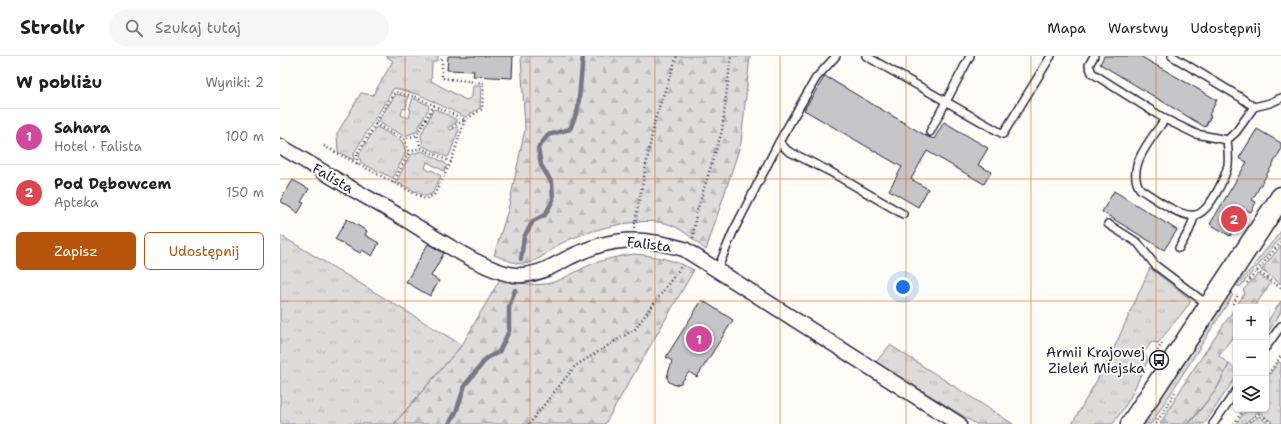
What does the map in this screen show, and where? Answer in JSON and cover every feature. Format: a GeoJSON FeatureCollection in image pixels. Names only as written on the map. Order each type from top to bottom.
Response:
{"type":"FeatureCollection","features":[{"type":"Feature","properties":{"kind":"street","name":"Falista"},"geometry":{"type":"LineString","coordinates":[[280,146],[450,246],[485,265],[508,274],[521,276],[532,274],[545,270],[599,244],[632,239],[668,244],[684,249],[959,424]]}},
{"type":"Feature","properties":{"kind":"street"},"geometry":{"type":"LineString","coordinates":[[1131,424],[1208,305],[1281,197]]}},
{"type":"Feature","properties":{"kind":"lane"},"geometry":{"type":"LineString","coordinates":[[718,270],[733,232],[779,142],[816,78],[836,56]]}},
{"type":"Feature","properties":{"kind":"lane"},"geometry":{"type":"LineString","coordinates":[[866,56],[1003,134],[1051,56]]}},
{"type":"Feature","properties":{"kind":"lane"},"geometry":{"type":"LineString","coordinates":[[930,132],[947,103],[970,56]]}},
{"type":"Feature","properties":{"kind":"lane"},"geometry":{"type":"LineString","coordinates":[[1094,56],[1089,65],[1092,73],[1164,119],[1196,134],[1227,140]]}},
{"type":"Feature","properties":{"kind":"lane"},"geometry":{"type":"LineString","coordinates":[[1172,56],[1240,96],[1254,107]]}},
{"type":"Feature","properties":{"kind":"lane"},"geometry":{"type":"LineString","coordinates":[[1227,140],[1236,132],[1254,107],[1270,103],[1281,98]]}},
{"type":"Feature","properties":{"kind":"lane"},"geometry":{"type":"LineString","coordinates":[[1164,119],[1141,157],[1136,176],[1136,184],[1140,189],[1179,212],[1195,215],[1202,212],[1210,204],[1227,166],[1229,152],[1227,140]]}},
{"type":"Feature","properties":{"kind":"lane"},"geometry":{"type":"LineString","coordinates":[[779,142],[788,151],[828,171],[903,214]]}},
{"type":"Feature","properties":{"kind":"lane"},"geometry":{"type":"LineString","coordinates":[[1179,248],[1189,231],[1195,215]]}},
{"type":"Feature","properties":{"kind":"lane"},"geometry":{"type":"LineString","coordinates":[[1108,224],[1138,243],[1155,265],[1208,305]]}},
{"type":"Feature","properties":{"kind":"lane"},"geometry":{"type":"LineString","coordinates":[[1269,343],[1281,326]]}},
{"type":"Feature","properties":{"kind":"lane"},"geometry":{"type":"LineString","coordinates":[[1213,424],[1233,394]]}},
{"type":"Feature","properties":{"kind":"path"},"geometry":{"type":"LineString","coordinates":[[442,56],[442,78],[484,83],[482,109],[452,127]]}},
{"type":"Feature","properties":{"kind":"path"},"geometry":{"type":"LineString","coordinates":[[632,239],[655,118],[677,56]]}},
{"type":"Feature","properties":{"kind":"path"},"geometry":{"type":"LineString","coordinates":[[529,424],[575,366],[635,329],[691,254],[696,214],[722,131],[731,56]]}},
{"type":"Feature","properties":{"kind":"path"},"geometry":{"type":"LineString","coordinates":[[357,164],[357,154],[395,92],[416,96],[465,120]]}},
{"type":"Feature","properties":{"kind":"path"},"geometry":{"type":"LineString","coordinates":[[404,139],[417,135],[434,105]]}},
{"type":"Feature","properties":{"kind":"path"},"geometry":{"type":"LineString","coordinates":[[324,146],[425,199],[434,195],[451,162],[465,120]]}},
{"type":"Feature","properties":{"kind":"path"},"geometry":{"type":"LineString","coordinates":[[374,124],[404,139],[409,152]]}},
{"type":"Feature","properties":{"kind":"path"},"geometry":{"type":"LineString","coordinates":[[417,135],[421,148]]}},
{"type":"Feature","properties":{"kind":"path"},"geometry":{"type":"LineString","coordinates":[[393,183],[409,152],[421,148],[451,162]]}},
{"type":"Feature","properties":{"kind":"path"},"geometry":{"type":"LineString","coordinates":[[1242,288],[1281,242]]}},
{"type":"Feature","properties":{"kind":"path"},"geometry":{"type":"LineString","coordinates":[[1254,268],[1281,288]]}},
{"type":"Feature","properties":{"kind":"path"},"geometry":{"type":"LineString","coordinates":[[1267,376],[1280,360],[1281,356]]}},
{"type":"Feature","properties":{"kind":"path"},"geometry":{"type":"LineString","coordinates":[[1234,424],[1242,412]]}},
{"type":"Feature","properties":{"kind":"path"},"geometry":{"type":"LineString","coordinates":[[1246,424],[1260,413],[1271,424]]}},
{"type":"Feature","properties":{"kind":"green space"},"geometry":{"type":"Polygon","coordinates":[[[386,56],[438,56],[438,60],[432,63],[431,81],[466,100],[472,97],[473,86],[481,86],[480,108],[465,117],[420,95],[394,88],[354,153],[354,160],[338,152],[337,134],[361,93],[373,95],[393,61],[386,56]]]}},
{"type":"Feature","properties":{"kind":"green space"},"geometry":{"type":"Polygon","coordinates":[[[521,56],[750,56],[741,143],[706,250],[676,227],[659,222],[645,222],[614,226],[583,234],[558,245],[533,262],[523,264],[516,263],[494,255],[508,210],[525,129],[521,56]]]}},
{"type":"Feature","properties":{"kind":"green space"},"geometry":{"type":"Polygon","coordinates":[[[396,94],[408,97],[406,109],[403,108],[401,115],[409,118],[411,110],[409,109],[413,98],[428,105],[429,108],[416,132],[404,136],[378,121],[396,94]]]}},
{"type":"Feature","properties":{"kind":"green space"},"geometry":{"type":"Polygon","coordinates":[[[436,109],[457,120],[457,122],[448,127],[450,130],[457,127],[459,129],[449,156],[447,157],[423,146],[421,135],[433,110],[436,109]]]}},
{"type":"Feature","properties":{"kind":"green space"},"geometry":{"type":"Polygon","coordinates":[[[377,127],[402,141],[406,152],[393,178],[361,163],[359,155],[377,127]]]}},
{"type":"Feature","properties":{"kind":"green space"},"geometry":{"type":"Polygon","coordinates":[[[422,151],[445,163],[447,166],[444,171],[427,162],[425,168],[430,171],[432,170],[441,176],[432,194],[425,196],[398,183],[397,180],[410,155],[422,151]]]}},
{"type":"Feature","properties":{"kind":"green space"},"geometry":{"type":"Polygon","coordinates":[[[1281,231],[1281,237],[1256,268],[1253,266],[1281,231]]]}},
{"type":"Feature","properties":{"kind":"green space"},"geometry":{"type":"Polygon","coordinates":[[[280,235],[462,345],[394,424],[280,424],[280,235]]]}},
{"type":"Feature","properties":{"kind":"green space"},"geometry":{"type":"Polygon","coordinates":[[[1281,246],[1281,284],[1261,270],[1281,246]]]}},
{"type":"Feature","properties":{"kind":"green space"},"geometry":{"type":"Polygon","coordinates":[[[634,254],[665,259],[694,270],[605,424],[394,424],[462,345],[500,279],[529,284],[552,283],[597,262],[634,254]]]}},
{"type":"Feature","properties":{"kind":"green space"},"geometry":{"type":"Polygon","coordinates":[[[1150,268],[1190,299],[1190,303],[1158,343],[1152,342],[1144,352],[1148,360],[1129,400],[1113,424],[1072,424],[1110,357],[1150,268]]]}},
{"type":"Feature","properties":{"kind":"green space"},"geometry":{"type":"Polygon","coordinates":[[[1252,268],[1254,270],[1240,287],[1236,285],[1252,268]]]}},
{"type":"Feature","properties":{"kind":"green space"},"geometry":{"type":"Polygon","coordinates":[[[1258,274],[1271,283],[1256,304],[1238,304],[1245,293],[1243,290],[1258,274]]]}},
{"type":"Feature","properties":{"kind":"green space"},"geometry":{"type":"Polygon","coordinates":[[[1229,292],[1233,295],[1151,424],[1144,424],[1229,292]]]}},
{"type":"Feature","properties":{"kind":"green space"},"geometry":{"type":"Polygon","coordinates":[[[1281,301],[1281,312],[1269,330],[1269,319],[1281,301]]]}},
{"type":"Feature","properties":{"kind":"green space"},"geometry":{"type":"Polygon","coordinates":[[[1233,311],[1233,336],[1219,356],[1229,364],[1216,390],[1188,424],[1160,424],[1187,379],[1233,311]]]}},
{"type":"Feature","properties":{"kind":"green space"},"geometry":{"type":"Polygon","coordinates":[[[890,345],[1013,424],[976,424],[876,362],[890,345]]]}},
{"type":"Feature","properties":{"kind":"green space"},"geometry":{"type":"Polygon","coordinates":[[[1278,362],[1281,363],[1281,424],[1273,424],[1260,412],[1269,412],[1269,376],[1278,362]]]}},
{"type":"Feature","properties":{"kind":"green space"},"geometry":{"type":"Polygon","coordinates":[[[1229,364],[1233,367],[1233,381],[1204,424],[1189,424],[1216,390],[1229,364]]]}},
{"type":"Feature","properties":{"kind":"green space"},"geometry":{"type":"Polygon","coordinates":[[[1245,412],[1258,412],[1244,424],[1236,424],[1245,412]]]}},
{"type":"Feature","properties":{"kind":"green space"},"geometry":{"type":"Polygon","coordinates":[[[1260,416],[1268,424],[1248,424],[1260,416]]]}},
{"type":"Feature","properties":{"kind":"building"},"geometry":{"type":"Polygon","coordinates":[[[448,56],[513,56],[512,78],[473,76],[474,71],[447,70],[448,56]]]}},
{"type":"Feature","properties":{"kind":"building"},"geometry":{"type":"Polygon","coordinates":[[[1104,56],[1140,56],[1217,100],[1209,115],[1211,116],[1205,127],[1100,64],[1104,56]]]}},
{"type":"Feature","properties":{"kind":"building"},"geometry":{"type":"Polygon","coordinates":[[[825,76],[928,137],[934,139],[944,122],[988,148],[978,165],[991,172],[984,184],[927,151],[911,179],[928,189],[918,207],[889,190],[902,167],[804,110],[825,76]]]}},
{"type":"Feature","properties":{"kind":"building"},"geometry":{"type":"Polygon","coordinates":[[[1257,129],[1281,143],[1281,150],[1252,200],[1256,202],[1251,212],[1246,210],[1230,236],[1210,224],[1247,162],[1239,158],[1257,129]]]}},
{"type":"Feature","properties":{"kind":"building"},"geometry":{"type":"Polygon","coordinates":[[[293,180],[309,189],[301,202],[304,203],[298,213],[280,201],[293,180]]]}},
{"type":"Feature","properties":{"kind":"building"},"geometry":{"type":"Polygon","coordinates":[[[1114,191],[1177,230],[1164,250],[1102,212],[1114,191]]]}},
{"type":"Feature","properties":{"kind":"building"},"geometry":{"type":"Polygon","coordinates":[[[347,219],[367,231],[365,235],[379,243],[372,256],[362,250],[360,253],[335,239],[347,219]]]}},
{"type":"Feature","properties":{"kind":"building"},"geometry":{"type":"Polygon","coordinates":[[[428,244],[444,253],[431,276],[439,281],[430,296],[406,282],[428,244]]]}},
{"type":"Feature","properties":{"kind":"building"},"geometry":{"type":"Polygon","coordinates":[[[702,300],[733,320],[697,377],[689,372],[681,383],[675,385],[669,382],[667,377],[672,361],[666,357],[702,300]]]}},
{"type":"Feature","properties":{"kind":"waterway"},"geometry":{"type":"LineString","coordinates":[[521,259],[524,237],[533,221],[545,215],[553,200],[552,183],[541,165],[538,148],[548,135],[570,129],[578,109],[583,56]]}},
{"type":"Feature","properties":{"kind":"waterway"},"geometry":{"type":"LineString","coordinates":[[449,424],[456,412],[465,385],[487,358],[499,352],[509,331],[509,307],[515,290]]}},
{"type":"Feature","properties":{"kind":"place","name":"Pod Dębowcem"},"geometry":{"type":"Point","coordinates":[1234,219]}},
{"type":"Feature","properties":{"kind":"place","name":"Sahara"},"geometry":{"type":"Point","coordinates":[699,339]}},
{"type":"Feature","properties":{"kind":"place","name":"Armii Krajowej Zieleń Miejska"},"geometry":{"type":"Point","coordinates":[1159,360]}}]}
